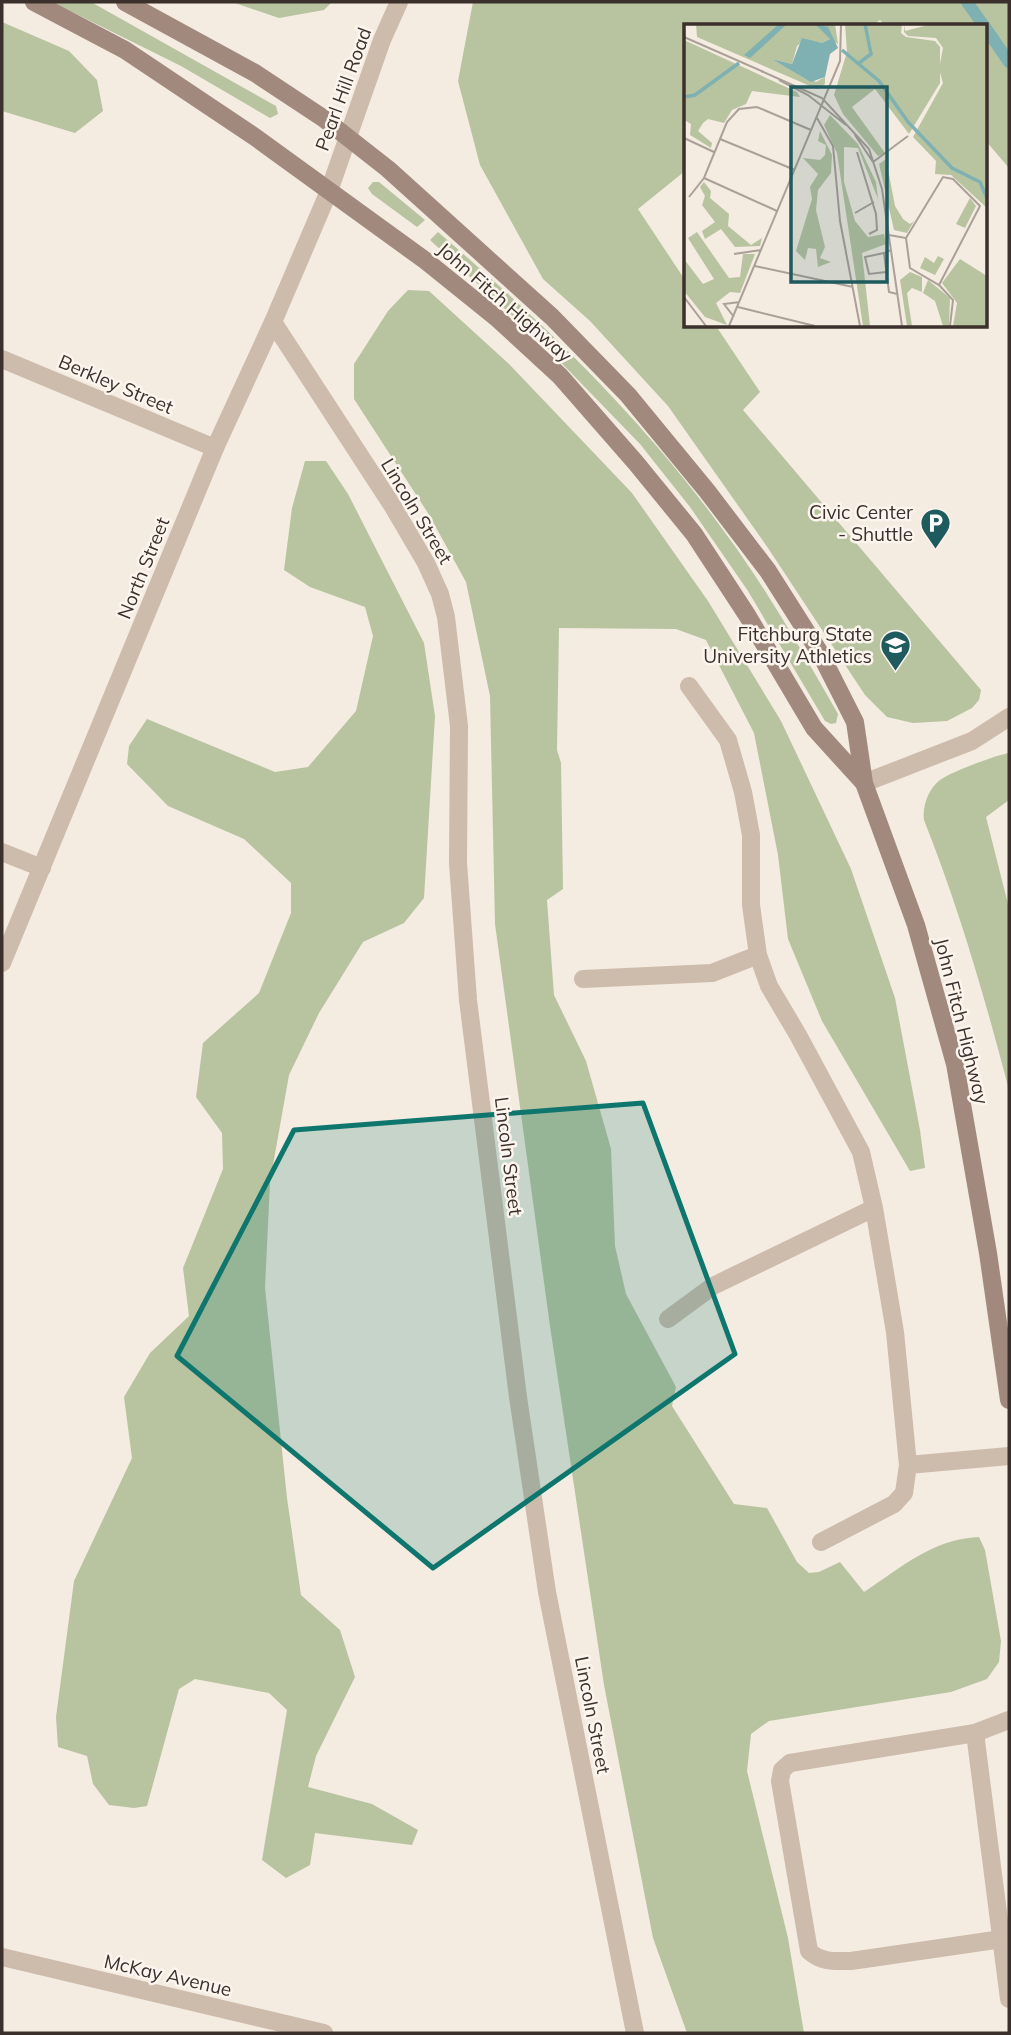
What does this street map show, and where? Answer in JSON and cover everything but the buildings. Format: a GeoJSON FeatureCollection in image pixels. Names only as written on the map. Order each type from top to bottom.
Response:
{"type":"FeatureCollection","features":[{"type":"Feature","properties":{"kind":"main road","name":"John Fitch Highway"},"geometry":{"type":"LineString","coordinates":[[34,2],[125,50],[256,137],[426,261],[498,319],[560,376],[694,534],[747,615],[814,728],[864,783]]}},
{"type":"Feature","properties":{"kind":"main road","name":"John Fitch Highway"},"geometry":{"type":"LineString","coordinates":[[125,2],[256,73],[348,136],[552,317],[628,395],[707,491],[768,571],[820,653],[855,722],[864,783],[916,925],[955,1064],[988,1253],[1009,1401]]}},
{"type":"Feature","properties":{"kind":"street","name":"Pearl Hill Road"},"geometry":{"type":"LineString","coordinates":[[329,191],[382,40],[399,2]]}},
{"type":"Feature","properties":{"kind":"street","name":"North Street"},"geometry":{"type":"LineString","coordinates":[[2,963],[215,448],[329,191]]}},
{"type":"Feature","properties":{"kind":"street","name":"Lincoln Street"},"geometry":{"type":"LineString","coordinates":[[272,322],[392,505],[426,563],[440,594],[446,617],[459,726],[458,863],[468,1000],[518,1397],[547,1592],[635,2033]]}},
{"type":"Feature","properties":{"kind":"street","name":"Berkley Street"},"geometry":{"type":"LineString","coordinates":[[2,359],[215,448]]}},
{"type":"Feature","properties":{"kind":"street"},"geometry":{"type":"LineString","coordinates":[[689,686],[728,740],[743,792],[751,835],[751,905],[758,955],[769,986],[799,1035],[861,1152],[874,1208],[895,1332],[908,1465],[904,1493],[894,1504],[821,1542]]}},
{"type":"Feature","properties":{"kind":"street"},"geometry":{"type":"LineString","coordinates":[[864,783],[972,741],[1009,717]]}},
{"type":"Feature","properties":{"kind":"street"},"geometry":{"type":"LineString","coordinates":[[2,852],[42,868]]}},
{"type":"Feature","properties":{"kind":"street"},"geometry":{"type":"LineString","coordinates":[[583,979],[712,973],[758,955]]}},
{"type":"Feature","properties":{"kind":"street"},"geometry":{"type":"LineString","coordinates":[[668,1319],[713,1286],[874,1208]]}},
{"type":"Feature","properties":{"kind":"street"},"geometry":{"type":"LineString","coordinates":[[908,1465],[1009,1456]]}},
{"type":"Feature","properties":{"kind":"street"},"geometry":{"type":"LineString","coordinates":[[1002,1939],[851,1961],[830,1962],[817,1958],[809,1951],[780,1781],[782,1770],[790,1763],[975,1733],[1009,1720]]}},
{"type":"Feature","properties":{"kind":"street"},"geometry":{"type":"LineString","coordinates":[[975,1733],[1009,1999]]}},
{"type":"Feature","properties":{"kind":"street","name":"McKay Avenue"},"geometry":{"type":"LineString","coordinates":[[2,1957],[324,2033]]}},
{"type":"Feature","properties":{"kind":"highlighted area"},"geometry":{"type":"Polygon","coordinates":[[[643,1103],[735,1354],[433,1568],[177,1356],[294,1130],[643,1103]]]}},
{"type":"Feature","properties":{"kind":"green space"},"geometry":{"type":"Polygon","coordinates":[[[52,2],[91,2],[276,106],[278,114],[270,118],[181,66],[52,2]]]}},
{"type":"Feature","properties":{"kind":"green space"},"geometry":{"type":"Polygon","coordinates":[[[232,2],[332,2],[324,10],[279,18],[232,2]]]}},
{"type":"Feature","properties":{"kind":"green space"},"geometry":{"type":"Polygon","coordinates":[[[473,2],[1009,2],[1009,168],[986,141],[986,24],[884,24],[880,20],[874,24],[684,24],[684,172],[638,209],[684,278],[684,327],[717,327],[760,392],[743,410],[981,690],[979,700],[972,708],[947,721],[913,723],[887,717],[865,695],[768,548],[668,406],[590,321],[543,279],[480,165],[458,81],[473,2]]]}},
{"type":"Feature","properties":{"kind":"green space"},"geometry":{"type":"Polygon","coordinates":[[[2,22],[69,51],[97,80],[103,111],[75,133],[2,111],[2,22]]]}},
{"type":"Feature","properties":{"kind":"green space"},"geometry":{"type":"Polygon","coordinates":[[[373,182],[379,182],[425,220],[417,227],[372,194],[368,188],[373,182]]]}},
{"type":"Feature","properties":{"kind":"green space"},"geometry":{"type":"Polygon","coordinates":[[[438,232],[591,374],[627,412],[694,492],[785,622],[838,714],[836,723],[825,721],[748,591],[690,507],[640,444],[544,345],[430,240],[438,232]]]}},
{"type":"Feature","properties":{"kind":"green space"},"geometry":{"type":"Polygon","coordinates":[[[408,290],[429,291],[509,364],[632,493],[708,601],[781,721],[851,869],[895,998],[925,1168],[910,1171],[822,1021],[788,939],[778,855],[754,733],[706,640],[676,629],[559,628],[557,750],[561,763],[563,889],[547,900],[554,995],[586,1061],[611,1149],[615,1246],[626,1294],[676,1387],[672,1406],[734,1504],[767,1508],[797,1562],[809,1573],[819,1572],[840,1562],[864,1592],[932,1549],[946,1543],[979,1537],[985,1550],[1001,1641],[999,1662],[987,1679],[951,1692],[769,1721],[751,1734],[747,1771],[788,1938],[804,2033],[687,2033],[653,1938],[604,1685],[550,1326],[495,924],[490,696],[466,582],[428,513],[354,399],[354,364],[388,311],[408,290]]]}},
{"type":"Feature","properties":{"kind":"green space"},"geometry":{"type":"Polygon","coordinates":[[[305,461],[326,461],[348,494],[424,643],[435,716],[424,898],[404,923],[363,942],[319,1013],[289,1075],[270,1182],[265,1288],[287,1498],[301,1595],[340,1630],[355,1677],[316,1756],[308,1787],[372,1804],[418,1830],[412,1845],[315,1833],[310,1865],[286,1878],[262,1860],[287,1710],[269,1693],[195,1679],[179,1689],[147,1806],[134,1808],[109,1805],[93,1784],[87,1756],[58,1747],[56,1717],[74,1581],[132,1458],[124,1397],[150,1353],[189,1316],[183,1268],[223,1169],[222,1133],[196,1097],[203,1043],[259,993],[291,913],[291,883],[244,839],[168,806],[127,764],[129,746],[147,719],[275,772],[308,767],[356,711],[373,636],[365,607],[310,587],[284,570],[292,508],[305,461]]]}},
{"type":"Feature","properties":{"kind":"green space"},"geometry":{"type":"Polygon","coordinates":[[[1009,753],[1009,800],[986,817],[1009,908],[1009,1090],[971,954],[924,815],[930,792],[940,780],[974,764],[1009,753]]]}},
{"type":"Feature","properties":{"kind":"waterway"},"geometry":{"type":"LineString","coordinates":[[967,2],[983,24]]}},
{"type":"Feature","properties":{"kind":"waterway"},"geometry":{"type":"LineString","coordinates":[[986,28],[1009,62]]}},
{"type":"Feature","properties":{"kind":"place","name":"Civic Center - Shuttle"},"geometry":{"type":"Point","coordinates":[936,550]}},
{"type":"Feature","properties":{"kind":"place","name":"Fitchburg State University Athletics"},"geometry":{"type":"Point","coordinates":[895,672]}}]}
